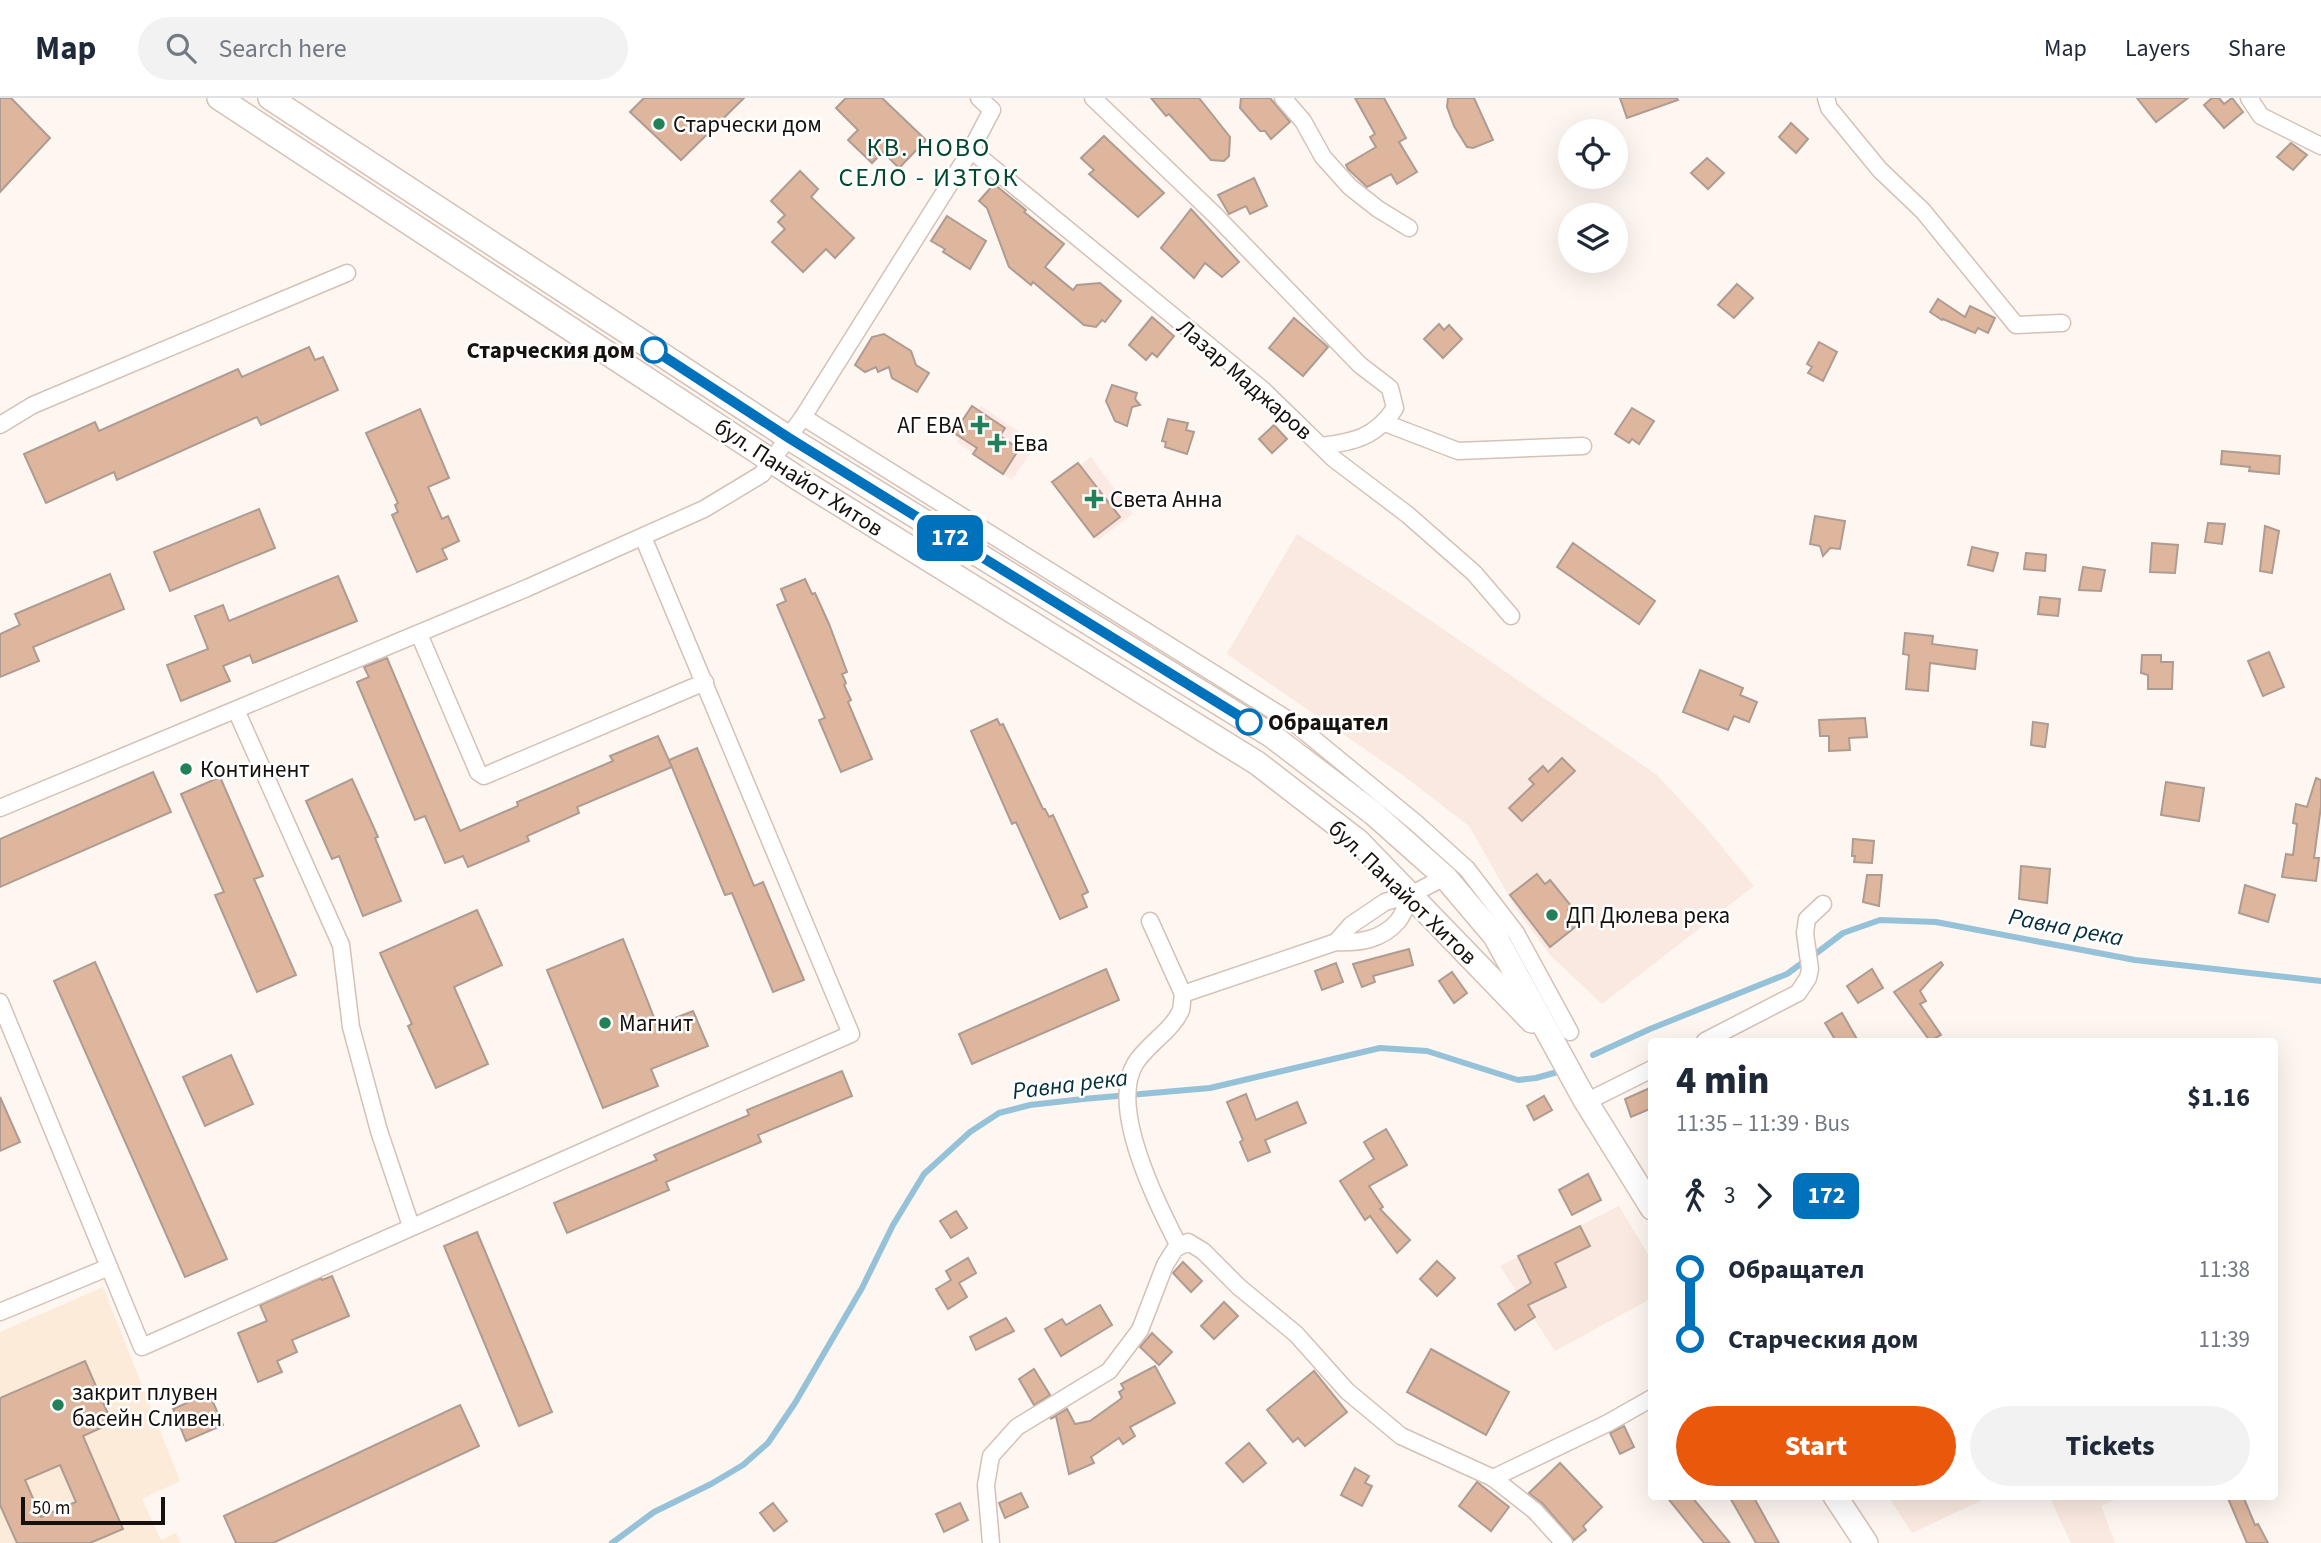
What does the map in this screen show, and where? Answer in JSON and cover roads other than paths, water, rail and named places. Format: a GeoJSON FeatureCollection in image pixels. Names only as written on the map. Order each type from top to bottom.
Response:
{"type":"FeatureCollection","features":[{"type":"Feature","properties":{"kind":"street","name":"бул. Панайот Хитов"},"geometry":{"type":"LineString","coordinates":[[219,98],[773,462],[1257,763],[1358,841],[1410,895],[1560,1036]]}},
{"type":"Feature","properties":{"kind":"street","name":"бул. Панайот Хитов"},"geometry":{"type":"LineString","coordinates":[[270,98],[789,438],[1272,736],[1373,813],[1445,877],[1495,936],[1560,1036],[1586,1101],[1648,1202]]}},
{"type":"Feature","properties":{"kind":"street"},"geometry":{"type":"LineString","coordinates":[[0,808],[419,634],[643,537],[704,509],[762,474],[803,417],[971,150],[996,104],[979,98]]}},
{"type":"Feature","properties":{"kind":"street"},"geometry":{"type":"LineString","coordinates":[[1093,98],[1214,214],[1360,365],[1390,388],[1395,408],[1385,424],[1353,442],[1321,446]]}},
{"type":"Feature","properties":{"kind":"street"},"geometry":{"type":"LineString","coordinates":[[1283,98],[1303,121],[1323,157],[1350,187],[1409,228]]}},
{"type":"Feature","properties":{"kind":"street"},"geometry":{"type":"LineString","coordinates":[[1826,98],[1829,108],[1880,170],[1923,211],[2017,324],[2062,323]]}},
{"type":"Feature","properties":{"kind":"street"},"geometry":{"type":"LineString","coordinates":[[2249,98],[2261,116],[2321,146]]}},
{"type":"Feature","properties":{"kind":"street","name":"Лазар Маджаров"},"geometry":{"type":"LineString","coordinates":[[971,150],[1264,390],[1334,459],[1408,515],[1474,573],[1511,616]]}},
{"type":"Feature","properties":{"kind":"street"},"geometry":{"type":"LineString","coordinates":[[0,425],[33,405],[347,273]]}},
{"type":"Feature","properties":{"kind":"street"},"geometry":{"type":"LineString","coordinates":[[803,417],[1298,726],[1416,823],[1467,869],[1516,933],[1560,1036]]}},
{"type":"Feature","properties":{"kind":"street"},"geometry":{"type":"LineString","coordinates":[[1385,424],[1458,451],[1583,446]]}},
{"type":"Feature","properties":{"kind":"street"},"geometry":{"type":"LineString","coordinates":[[0,1002],[142,1347],[851,1034],[643,537]]}},
{"type":"Feature","properties":{"kind":"street"},"geometry":{"type":"LineString","coordinates":[[419,634],[478,772],[484,776],[705,682]]}},
{"type":"Feature","properties":{"kind":"street"},"geometry":{"type":"LineString","coordinates":[[236,710],[341,945],[351,1027],[379,1130],[411,1226]]}},
{"type":"Feature","properties":{"kind":"street"},"geometry":{"type":"LineString","coordinates":[[1336,942],[1351,925],[1385,902],[1410,895],[1445,877]]}},
{"type":"Feature","properties":{"kind":"street"},"geometry":{"type":"LineString","coordinates":[[1183,994],[1336,942],[1360,943],[1381,935],[1399,920],[1410,895]]}},
{"type":"Feature","properties":{"kind":"street"},"geometry":{"type":"LineString","coordinates":[[1711,1038],[1798,993],[1808,978],[1810,969],[1805,933],[1807,919],[1823,904]]}},
{"type":"Feature","properties":{"kind":"street"},"geometry":{"type":"LineString","coordinates":[[1150,921],[1183,994],[1181,1010],[1136,1062],[1128,1082],[1128,1106],[1137,1149],[1152,1189],[1179,1246]]}},
{"type":"Feature","properties":{"kind":"street"},"geometry":{"type":"LineString","coordinates":[[1586,1101],[1648,1071]]}},
{"type":"Feature","properties":{"kind":"street"},"geometry":{"type":"LineString","coordinates":[[991,1543],[986,1485],[991,1456],[1017,1427],[1109,1371],[1140,1330],[1165,1265],[1175,1249],[1188,1242],[1203,1251],[1239,1287],[1296,1334],[1347,1391],[1401,1436],[1493,1478],[1535,1511],[1564,1543]]}},
{"type":"Feature","properties":{"kind":"street"},"geometry":{"type":"LineString","coordinates":[[0,1312],[109,1267]]}},
{"type":"Feature","properties":{"kind":"street"},"geometry":{"type":"LineString","coordinates":[[1493,1478],[1608,1423],[1648,1400]]}},
{"type":"Feature","properties":{"kind":"street"},"geometry":{"type":"LineString","coordinates":[[1838,1500],[1866,1543]]}},
{"type":"Feature","properties":{"kind":"waterway","name":"Равна река"},"geometry":{"type":"LineString","coordinates":[[1814,955],[1843,933],[1880,920],[1936,922],[2135,960],[2321,981]]}},
{"type":"Feature","properties":{"kind":"waterway","name":"Равна река"},"geometry":{"type":"LineString","coordinates":[[1593,1055],[1787,974],[1802,963]]}},
{"type":"Feature","properties":{"kind":"waterway","name":"Равна река"},"geometry":{"type":"LineString","coordinates":[[612,1543],[654,1512],[743,1465],[768,1443],[795,1403],[862,1288],[893,1225],[924,1174],[970,1132],[999,1113],[1030,1105],[1210,1088],[1380,1048],[1427,1051],[1518,1080],[1561,1071]]}},
{"type":"Feature","properties":{"kind":"place","name":"Старчески дом"},"geometry":{"type":"Point","coordinates":[659,124]}},
{"type":"Feature","properties":{"kind":"place","name":"Старческия дом"},"geometry":{"type":"Point","coordinates":[654,350]}},
{"type":"Feature","properties":{"kind":"place","name":"АГ ЕВА"},"geometry":{"type":"Point","coordinates":[980,425]}},
{"type":"Feature","properties":{"kind":"place","name":"Ева"},"geometry":{"type":"Point","coordinates":[997,443]}},
{"type":"Feature","properties":{"kind":"place","name":"Света Анна"},"geometry":{"type":"Point","coordinates":[1094,499]}},
{"type":"Feature","properties":{"kind":"place","name":"Обращател"},"geometry":{"type":"Point","coordinates":[1249,722]}},
{"type":"Feature","properties":{"kind":"place","name":"Континент"},"geometry":{"type":"Point","coordinates":[186,769]}},
{"type":"Feature","properties":{"kind":"place","name":"ДП Дюлева река"},"geometry":{"type":"Point","coordinates":[1552,915]}},
{"type":"Feature","properties":{"kind":"place","name":"Магнит"},"geometry":{"type":"Point","coordinates":[605,1023]}},
{"type":"Feature","properties":{"kind":"place","name":"закрит плувен басейн Сливен"},"geometry":{"type":"Point","coordinates":[58,1405]}},
{"type":"Feature","properties":{"kind":"district","name":"КВ. НОВО СЕЛО - ИЗТОК"},"geometry":{"type":"Point","coordinates":[929,162]}}]}
